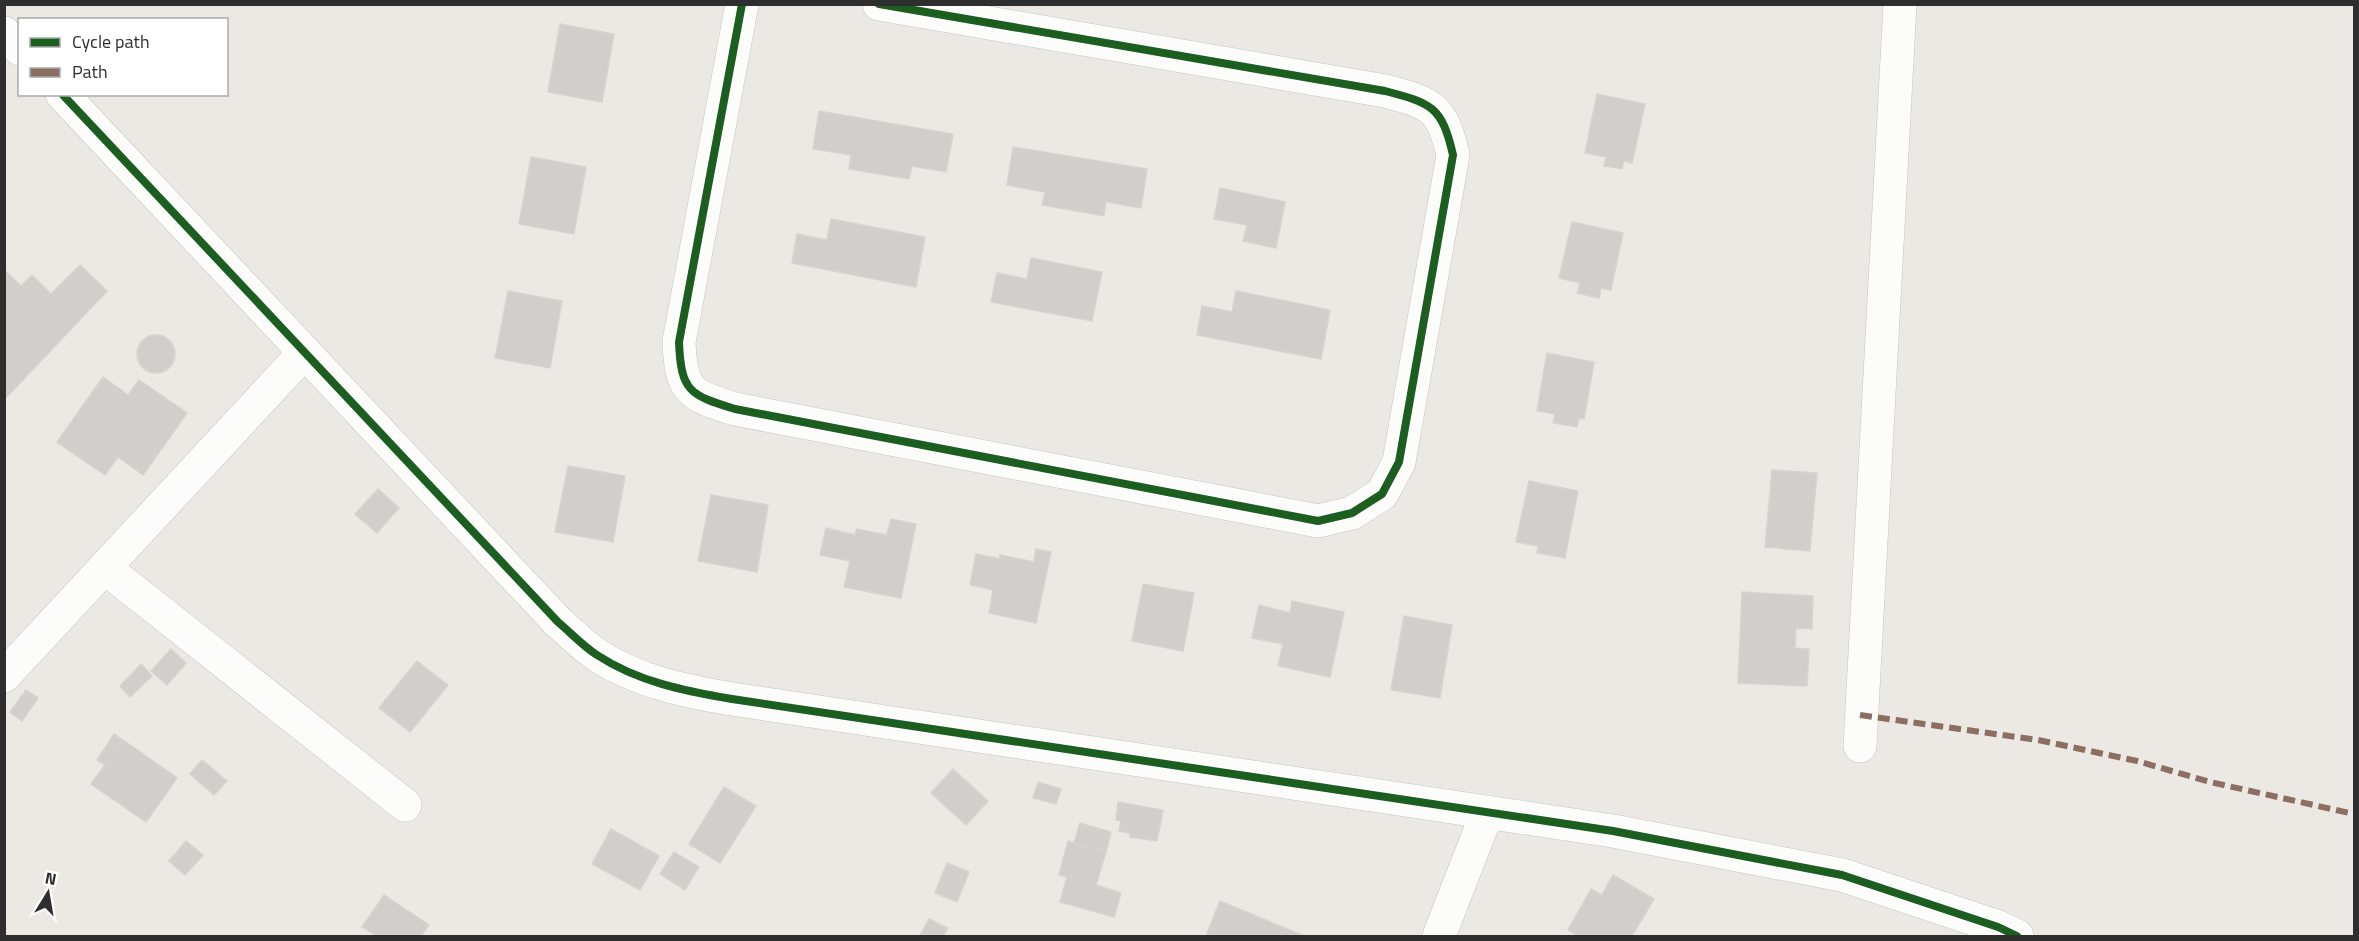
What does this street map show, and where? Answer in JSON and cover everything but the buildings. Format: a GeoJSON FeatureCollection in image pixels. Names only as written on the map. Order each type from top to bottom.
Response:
{"type":"FeatureCollection","features":[{"type":"Feature","properties":{"kind":"street"},"geometry":{"type":"LineString","coordinates":[[742,4],[680,342],[680,373],[700,398],[735,409],[1318,521],[1352,513],[1382,494],[1399,462],[1454,155],[1447,126],[1424,102],[1384,91],[879,4]]}},
{"type":"Feature","properties":{"kind":"street"},"geometry":{"type":"LineString","coordinates":[[1860,746],[1900,4]]}},
{"type":"Feature","properties":{"kind":"street"},"geometry":{"type":"LineString","coordinates":[[4,33],[18,48]]}},
{"type":"Feature","properties":{"kind":"street"},"geometry":{"type":"LineString","coordinates":[[64,96],[558,622],[596,655],[637,676],[681,690],[732,699],[1613,831],[1842,875],[1998,927],[2017,936]]}},
{"type":"Feature","properties":{"kind":"street"},"geometry":{"type":"LineString","coordinates":[[4,676],[304,353]]}},
{"type":"Feature","properties":{"kind":"street"},"geometry":{"type":"LineString","coordinates":[[105,568],[405,805]]}},
{"type":"Feature","properties":{"kind":"street"},"geometry":{"type":"LineString","coordinates":[[1438,936],[1487,813]]}},
{"type":"Feature","properties":{"kind":"marked path"},"geometry":{"type":"LineString","coordinates":[[1860,715],[2038,740],[2137,761],[2210,782],[2354,814]]}},
{"type":"Feature","properties":{"kind":"cycle path"},"geometry":{"type":"LineString","coordinates":[[742,4],[679,342],[682,371],[690,389],[707,400],[735,409],[1318,521],[1352,513],[1382,494],[1399,462],[1453,155],[1444,126],[1432,109],[1413,99],[1385,91],[879,4]]}},
{"type":"Feature","properties":{"kind":"cycle path"},"geometry":{"type":"LineString","coordinates":[[64,96],[558,622],[592,651],[645,679],[679,689],[732,699],[1613,831],[1842,875],[1998,927],[2017,936]]}}]}
